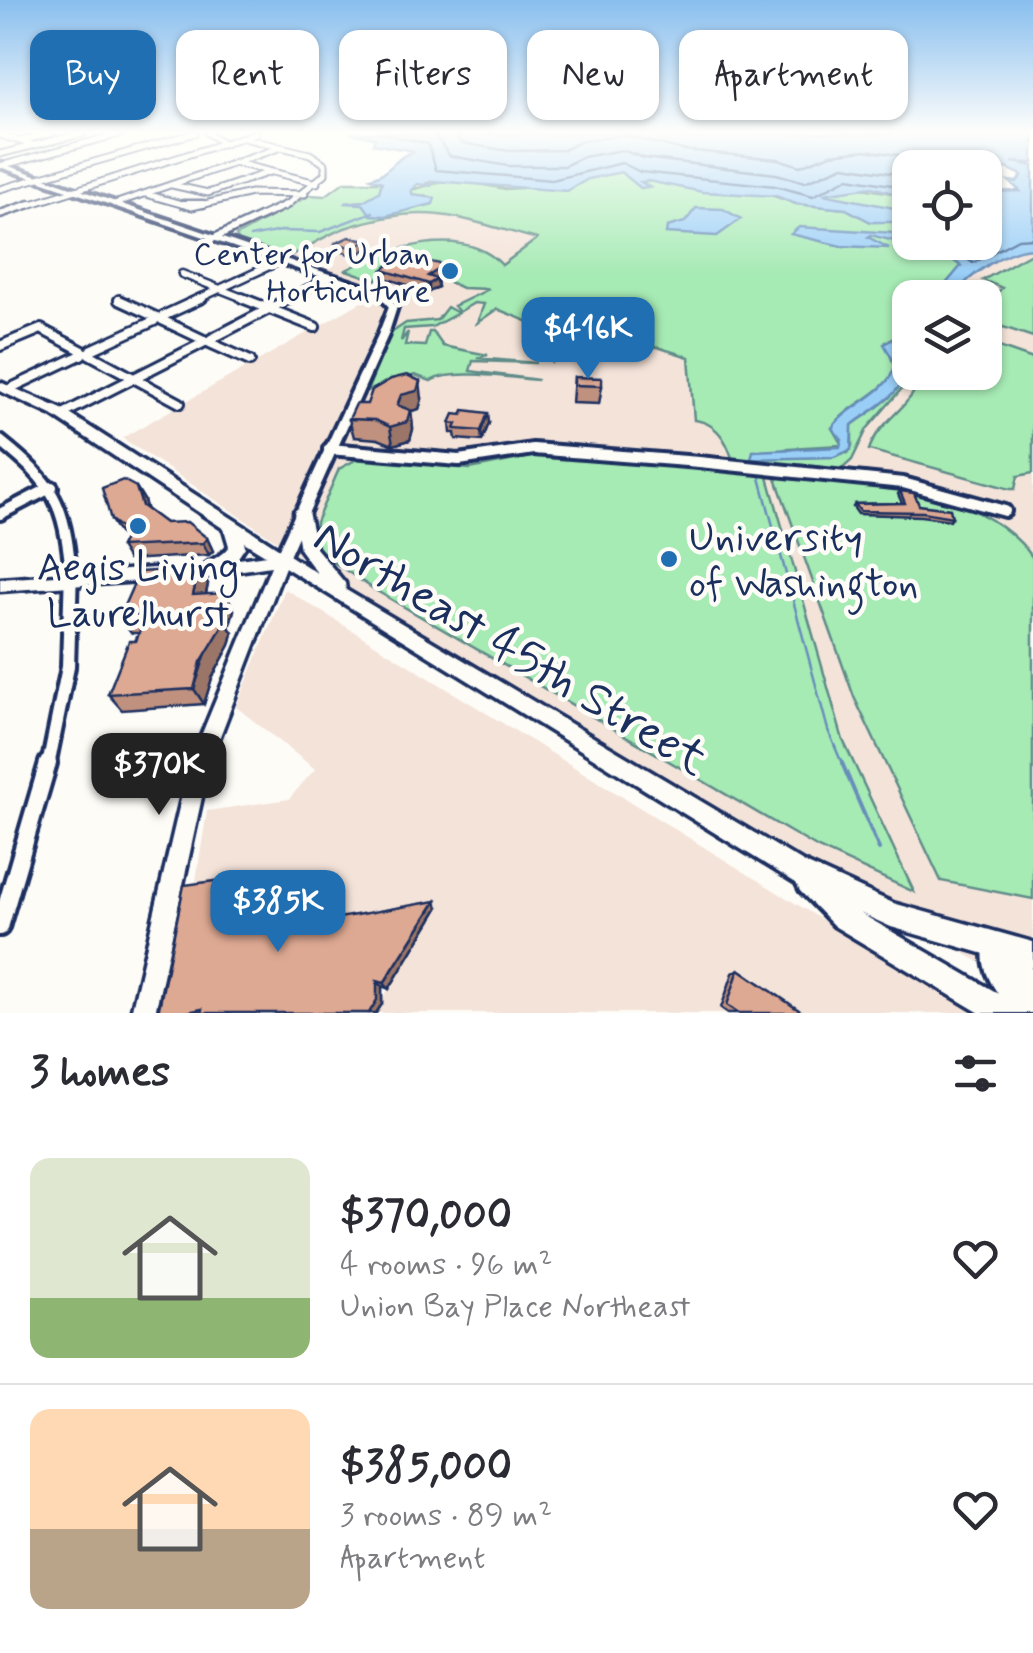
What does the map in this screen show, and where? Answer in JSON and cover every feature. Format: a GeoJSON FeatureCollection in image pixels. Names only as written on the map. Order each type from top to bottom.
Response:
{"type":"FeatureCollection","features":[{"type":"Feature","properties":{"kind":"main road","name":"Northeast 45th Street"},"geometry":{"type":"LineString","coordinates":[[4,388],[62,415],[281,559],[794,870],[892,915],[1033,956]]}},
{"type":"Feature","properties":{"kind":"main road"},"geometry":{"type":"LineString","coordinates":[[302,511],[308,550],[348,599]]}},
{"type":"Feature","properties":{"kind":"main road"},"geometry":{"type":"LineString","coordinates":[[208,570],[233,554],[238,540],[231,526]]}},
{"type":"Feature","properties":{"kind":"main road"},"geometry":{"type":"LineString","coordinates":[[0,585],[208,570],[281,559]]}},
{"type":"Feature","properties":{"kind":"main road"},"geometry":{"type":"LineString","coordinates":[[144,1013],[199,765],[281,559]]}},
{"type":"Feature","properties":{"kind":"main road"},"geometry":{"type":"LineString","coordinates":[[794,870],[843,917],[1005,1013]]}},
{"type":"Feature","properties":{"kind":"main road"},"geometry":{"type":"LineString","coordinates":[[996,947],[1033,988]]}},
{"type":"Feature","properties":{"kind":"main road"},"geometry":{"type":"LineString","coordinates":[[996,947],[999,977],[1029,1013]]}},
{"type":"Feature","properties":{"kind":"street"},"geometry":{"type":"LineString","coordinates":[[0,188],[27,180]]}},
{"type":"Feature","properties":{"kind":"street"},"geometry":{"type":"LineString","coordinates":[[42,180],[327,278],[374,298],[384,322],[374,354],[369,356],[281,559]]}},
{"type":"Feature","properties":{"kind":"street"},"geometry":{"type":"LineString","coordinates":[[0,214],[109,180]]}},
{"type":"Feature","properties":{"kind":"street"},"geometry":{"type":"LineString","coordinates":[[116,205],[183,180]]}},
{"type":"Feature","properties":{"kind":"street"},"geometry":{"type":"LineString","coordinates":[[171,184],[208,193],[246,180]]}},
{"type":"Feature","properties":{"kind":"street"},"geometry":{"type":"LineString","coordinates":[[306,180],[318,183]]}},
{"type":"Feature","properties":{"kind":"street"},"geometry":{"type":"LineString","coordinates":[[213,239],[306,194],[320,180]]}},
{"type":"Feature","properties":{"kind":"street"},"geometry":{"type":"LineString","coordinates":[[145,194],[192,207],[251,193],[306,194]]}},
{"type":"Feature","properties":{"kind":"street"},"geometry":{"type":"LineString","coordinates":[[233,243],[230,238],[238,228]]}},
{"type":"Feature","properties":{"kind":"street"},"geometry":{"type":"LineString","coordinates":[[213,239],[279,262]]}},
{"type":"Feature","properties":{"kind":"street"},"geometry":{"type":"LineString","coordinates":[[4,388],[279,262]]}},
{"type":"Feature","properties":{"kind":"street"},"geometry":{"type":"LineString","coordinates":[[182,274],[315,327]]}},
{"type":"Feature","properties":{"kind":"street"},"geometry":{"type":"LineString","coordinates":[[62,415],[327,278]]}},
{"type":"Feature","properties":{"kind":"street"},"geometry":{"type":"LineString","coordinates":[[120,300],[250,361]]}},
{"type":"Feature","properties":{"kind":"street"},"geometry":{"type":"LineString","coordinates":[[0,346],[41,328],[180,403]]}},
{"type":"Feature","properties":{"kind":"street"},"geometry":{"type":"LineString","coordinates":[[0,927],[52,745],[70,647],[74,580],[66,527],[52,487],[33,462],[2,444]]}},
{"type":"Feature","properties":{"kind":"street"},"geometry":{"type":"LineString","coordinates":[[329,448],[460,460],[533,449],[738,465],[903,483],[1005,510]]}},
{"type":"Feature","properties":{"kind":"street"},"geometry":{"type":"LineString","coordinates":[[0,514],[52,487]]}},
{"type":"Feature","properties":{"kind":"shaded area","name":"University of Washington"},"geometry":{"type":"Polygon","coordinates":[[[408,180],[630,180],[750,194],[892,217],[892,260],[1002,260],[1002,250],[1015,252],[1033,248],[1033,994],[349,589],[122,438],[377,293],[254,249],[408,180]]]}},
{"type":"Feature","properties":{"kind":"shaded area"},"geometry":{"type":"Polygon","coordinates":[[[285,589],[957,1003],[994,1013],[374,1013],[437,910],[272,938],[194,893],[207,811],[289,799],[315,769],[236,707],[285,589]]]}},
{"type":"Feature","properties":{"kind":"green space"},"geometry":{"type":"Polygon","coordinates":[[[447,180],[505,189],[551,186],[567,191],[586,180],[631,180],[641,188],[648,187],[638,182],[648,181],[846,209],[871,222],[892,221],[892,234],[871,234],[892,240],[892,260],[953,260],[961,266],[949,280],[892,280],[892,339],[886,342],[892,374],[832,428],[842,445],[789,448],[752,459],[848,453],[852,425],[901,390],[867,429],[852,460],[840,471],[764,463],[843,740],[914,892],[818,848],[375,590],[329,559],[317,546],[316,522],[339,469],[359,458],[470,469],[535,456],[736,471],[718,431],[694,420],[689,357],[657,347],[603,344],[592,356],[599,345],[596,344],[585,353],[565,348],[551,363],[558,350],[544,328],[497,309],[477,323],[484,304],[474,303],[459,312],[454,306],[489,289],[462,288],[440,278],[448,272],[415,262],[375,280],[346,270],[403,248],[446,243],[486,252],[502,265],[537,239],[464,219],[422,214],[399,215],[345,228],[289,256],[240,243],[236,236],[310,195],[325,196],[344,182],[382,182],[379,192],[363,204],[385,216],[432,204],[426,196],[411,194],[411,190],[447,180]]]}},
{"type":"Feature","properties":{"kind":"green space"},"geometry":{"type":"Polygon","coordinates":[[[849,186],[892,193],[892,209],[827,198],[819,193],[849,186]]]}},
{"type":"Feature","properties":{"kind":"green space"},"geometry":{"type":"Polygon","coordinates":[[[1033,252],[1033,337],[1002,327],[1002,280],[983,280],[1033,252]]]}},
{"type":"Feature","properties":{"kind":"green space"},"geometry":{"type":"Polygon","coordinates":[[[447,307],[458,313],[432,327],[404,329],[401,341],[408,332],[405,345],[425,346],[429,332],[433,332],[443,346],[488,355],[477,358],[536,363],[473,361],[470,371],[538,380],[467,374],[431,381],[415,375],[367,391],[391,333],[406,323],[437,320],[447,307]]]}},
{"type":"Feature","properties":{"kind":"green space"},"geometry":{"type":"Polygon","coordinates":[[[1002,348],[1033,359],[1033,473],[1018,476],[1015,489],[1010,489],[869,450],[915,390],[1002,390],[1002,348]]]}},
{"type":"Feature","properties":{"kind":"green space"},"geometry":{"type":"Polygon","coordinates":[[[774,473],[879,484],[951,501],[1011,533],[1033,558],[1033,899],[941,881],[854,697],[774,473]]]}},
{"type":"Feature","properties":{"kind":"water"},"geometry":{"type":"Polygon","coordinates":[[[377,180],[586,180],[567,191],[433,181],[427,183],[432,186],[418,184],[411,190],[413,195],[435,198],[433,204],[385,216],[371,215],[363,204],[344,203],[363,201],[379,192],[382,182],[377,180]]]}},
{"type":"Feature","properties":{"kind":"water"},"geometry":{"type":"Polygon","coordinates":[[[631,180],[892,180],[892,193],[872,187],[823,194],[892,207],[892,222],[871,222],[846,209],[796,204],[776,196],[703,192],[641,182],[649,187],[641,188],[631,180]]]}},
{"type":"Feature","properties":{"kind":"water"},"geometry":{"type":"Polygon","coordinates":[[[1033,180],[1033,248],[1002,258],[1002,192],[1020,191],[1009,181],[1033,180]]]}},
{"type":"Feature","properties":{"kind":"water"},"geometry":{"type":"Polygon","coordinates":[[[696,208],[723,209],[741,219],[717,236],[666,233],[667,227],[685,222],[696,208]]]}},
{"type":"Feature","properties":{"kind":"water"},"geometry":{"type":"Polygon","coordinates":[[[799,227],[892,233],[892,240],[871,235],[868,237],[889,248],[841,246],[791,234],[799,227]]]}},
{"type":"Feature","properties":{"kind":"water"},"geometry":{"type":"Polygon","coordinates":[[[953,260],[998,260],[968,280],[949,280],[961,266],[953,260]]]}},
{"type":"Feature","properties":{"kind":"water"},"geometry":{"type":"Polygon","coordinates":[[[892,340],[892,359],[884,344],[892,340]]]}},
{"type":"Feature","properties":{"kind":"water"},"geometry":{"type":"Polygon","coordinates":[[[892,374],[892,390],[896,390],[852,425],[851,450],[834,457],[751,459],[753,451],[840,447],[842,440],[832,428],[892,374]]]}},
{"type":"Feature","properties":{"kind":"building"},"geometry":{"type":"Polygon","coordinates":[[[349,237],[368,240],[353,248],[336,243],[349,237]]]}},
{"type":"Feature","properties":{"kind":"building"},"geometry":{"type":"Polygon","coordinates":[[[399,256],[446,265],[428,276],[437,279],[429,284],[383,270],[399,256]]]}},
{"type":"Feature","properties":{"kind":"building"},"geometry":{"type":"Polygon","coordinates":[[[407,375],[420,381],[417,391],[401,395],[397,405],[410,410],[407,422],[390,427],[375,420],[349,419],[356,404],[367,404],[372,390],[407,375]]]}},
{"type":"Feature","properties":{"kind":"building"},"geometry":{"type":"Polygon","coordinates":[[[574,377],[602,378],[602,386],[574,385],[574,377]]]}},
{"type":"Feature","properties":{"kind":"building"},"geometry":{"type":"Polygon","coordinates":[[[464,410],[488,413],[481,431],[455,429],[457,424],[450,423],[454,414],[462,415],[464,410]]]}},
{"type":"Feature","properties":{"kind":"building","name":"Aegis Living Laurelhurst"},"geometry":{"type":"Polygon","coordinates":[[[123,480],[136,487],[142,506],[165,523],[187,522],[207,538],[203,543],[120,547],[127,533],[111,520],[102,488],[123,480]]]}},
{"type":"Feature","properties":{"kind":"building"},"geometry":{"type":"Polygon","coordinates":[[[900,491],[914,493],[919,505],[950,509],[952,517],[923,512],[860,511],[855,504],[905,503],[900,491]]]}},
{"type":"Feature","properties":{"kind":"building"},"geometry":{"type":"Polygon","coordinates":[[[199,568],[193,595],[226,593],[218,618],[224,617],[221,629],[201,662],[194,689],[108,694],[129,641],[136,641],[146,615],[119,617],[139,572],[199,568]]]}},
{"type":"Feature","properties":{"kind":"building"},"geometry":{"type":"Polygon","coordinates":[[[268,874],[264,931],[436,901],[384,983],[377,981],[377,1000],[369,1013],[201,1013],[202,1009],[158,1013],[184,885],[268,874]]]}},
{"type":"Feature","properties":{"kind":"building"},"geometry":{"type":"Polygon","coordinates":[[[739,969],[803,1013],[739,1013],[727,1005],[739,969]]]}},
{"type":"Feature","properties":{"kind":"waterway"},"geometry":{"type":"LineString","coordinates":[[250,237],[281,231],[320,232],[373,212]]}},
{"type":"Feature","properties":{"kind":"waterway"},"geometry":{"type":"LineString","coordinates":[[759,474],[828,730],[843,766]]}},
{"type":"Feature","properties":{"kind":"waterway"},"geometry":{"type":"LineString","coordinates":[[842,763],[879,849]]}},
{"type":"Feature","properties":{"kind":"place","name":"Center for Urban Horticulture"},"geometry":{"type":"Point","coordinates":[450,271]}},
{"type":"Feature","properties":{"kind":"place","name":"Aegis Living Laurelhurst"},"geometry":{"type":"Point","coordinates":[138,526]}},
{"type":"Feature","properties":{"kind":"place","name":"University of Washington"},"geometry":{"type":"Point","coordinates":[669,559]}}]}
